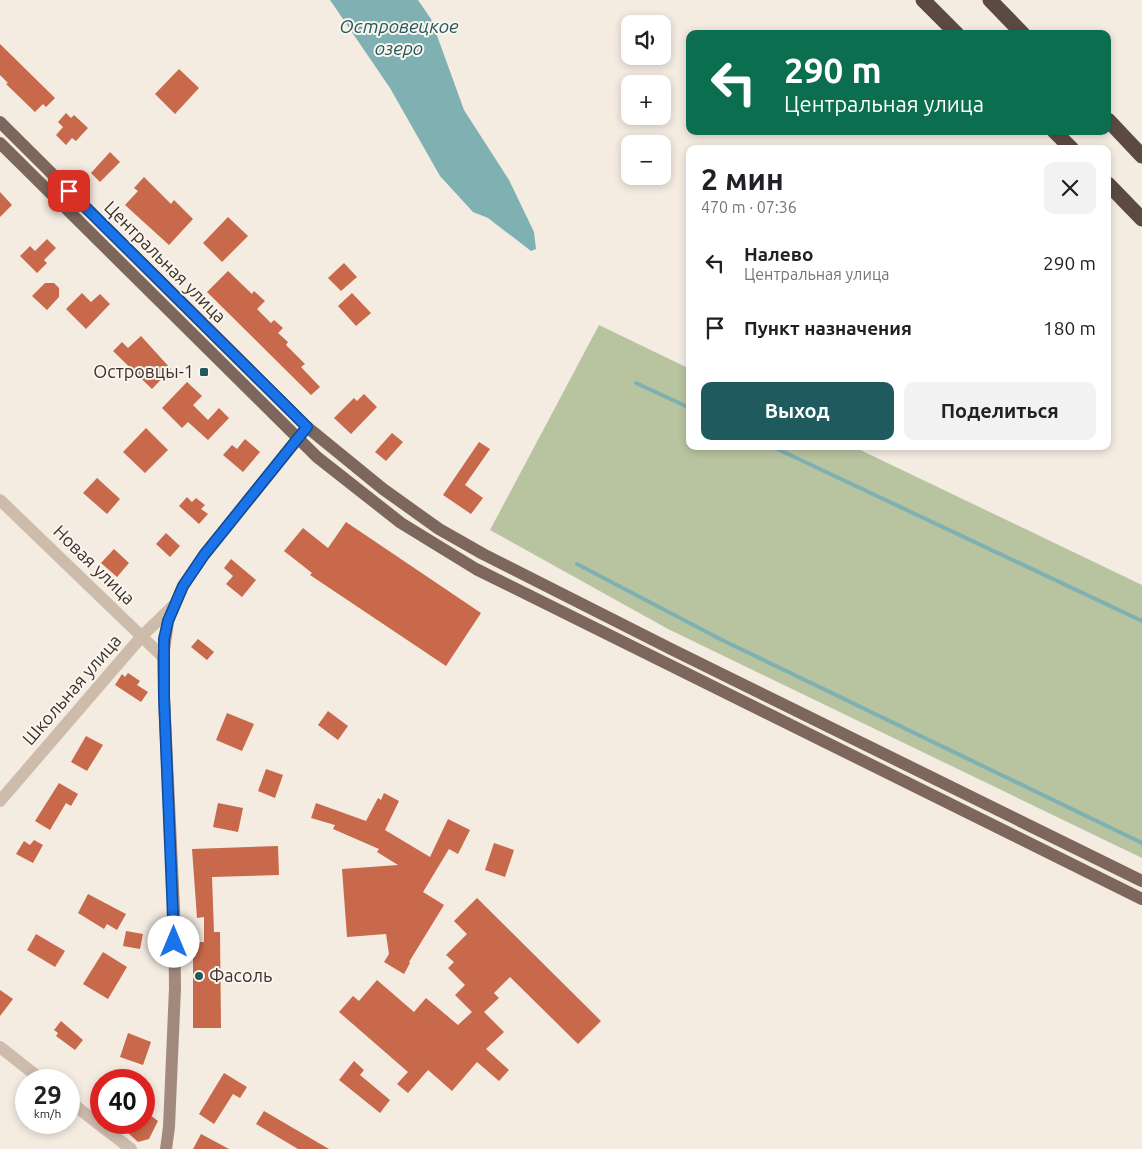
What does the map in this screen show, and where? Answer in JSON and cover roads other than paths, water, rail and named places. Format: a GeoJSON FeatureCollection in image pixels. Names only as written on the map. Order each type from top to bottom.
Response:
{"type":"FeatureCollection","features":[{"type":"Feature","properties":{"kind":"highway"},"geometry":{"type":"LineString","coordinates":[[923,0],[953,30]]}},
{"type":"Feature","properties":{"kind":"highway"},"geometry":{"type":"LineString","coordinates":[[990,0],[1019,30]]}},
{"type":"Feature","properties":{"kind":"highway"},"geometry":{"type":"LineString","coordinates":[[1111,123],[1142,156]]}},
{"type":"Feature","properties":{"kind":"highway"},"geometry":{"type":"LineString","coordinates":[[1058,135],[1068,145]]}},
{"type":"Feature","properties":{"kind":"highway"},"geometry":{"type":"LineString","coordinates":[[1111,187],[1142,219]]}},
{"type":"Feature","properties":{"kind":"main road","name":"Центральная улица"},"geometry":{"type":"LineString","coordinates":[[0,122],[307,427],[383,489],[439,529],[484,554],[1142,881]]}},
{"type":"Feature","properties":{"kind":"main road","name":"Центральная улица"},"geometry":{"type":"LineString","coordinates":[[0,144],[297,438],[373,503],[476,569],[1142,899]]}},
{"type":"Feature","properties":{"kind":"street"},"geometry":{"type":"LineString","coordinates":[[166,1149],[169,1127],[174,988],[174,909],[164,657],[168,621],[174,605],[204,555],[307,427]]}},
{"type":"Feature","properties":{"kind":"street","name":"Новая улица"},"geometry":{"type":"LineString","coordinates":[[0,500],[164,657]]}},
{"type":"Feature","properties":{"kind":"street","name":"Школьная улица"},"geometry":{"type":"LineString","coordinates":[[0,801],[142,636],[174,605]]}},
{"type":"Feature","properties":{"kind":"street"},"geometry":{"type":"LineString","coordinates":[[0,1047],[28,1069]]}},
{"type":"Feature","properties":{"kind":"street"},"geometry":{"type":"LineString","coordinates":[[80,1110],[131,1149]]}},
{"type":"Feature","properties":{"kind":"water","name":"Островецкое озеро"},"geometry":{"type":"Polygon","coordinates":[[[330,0],[418,0],[431,19],[464,110],[509,180],[534,232],[536,249],[531,251],[488,218],[473,212],[440,176],[390,88],[330,0]]]}},
{"type":"Feature","properties":{"kind":"waterway"},"geometry":{"type":"LineString","coordinates":[[636,383],[686,406]]}},
{"type":"Feature","properties":{"kind":"waterway"},"geometry":{"type":"LineString","coordinates":[[779,450],[1142,621]]}},
{"type":"Feature","properties":{"kind":"waterway"},"geometry":{"type":"LineString","coordinates":[[577,564],[720,639],[1142,843]]}},
{"type":"Feature","properties":{"kind":"place","name":"Островцы-1"},"geometry":{"type":"Point","coordinates":[204,372]}},
{"type":"Feature","properties":{"kind":"place","name":"Фасоль"},"geometry":{"type":"Point","coordinates":[199,976]}}]}
